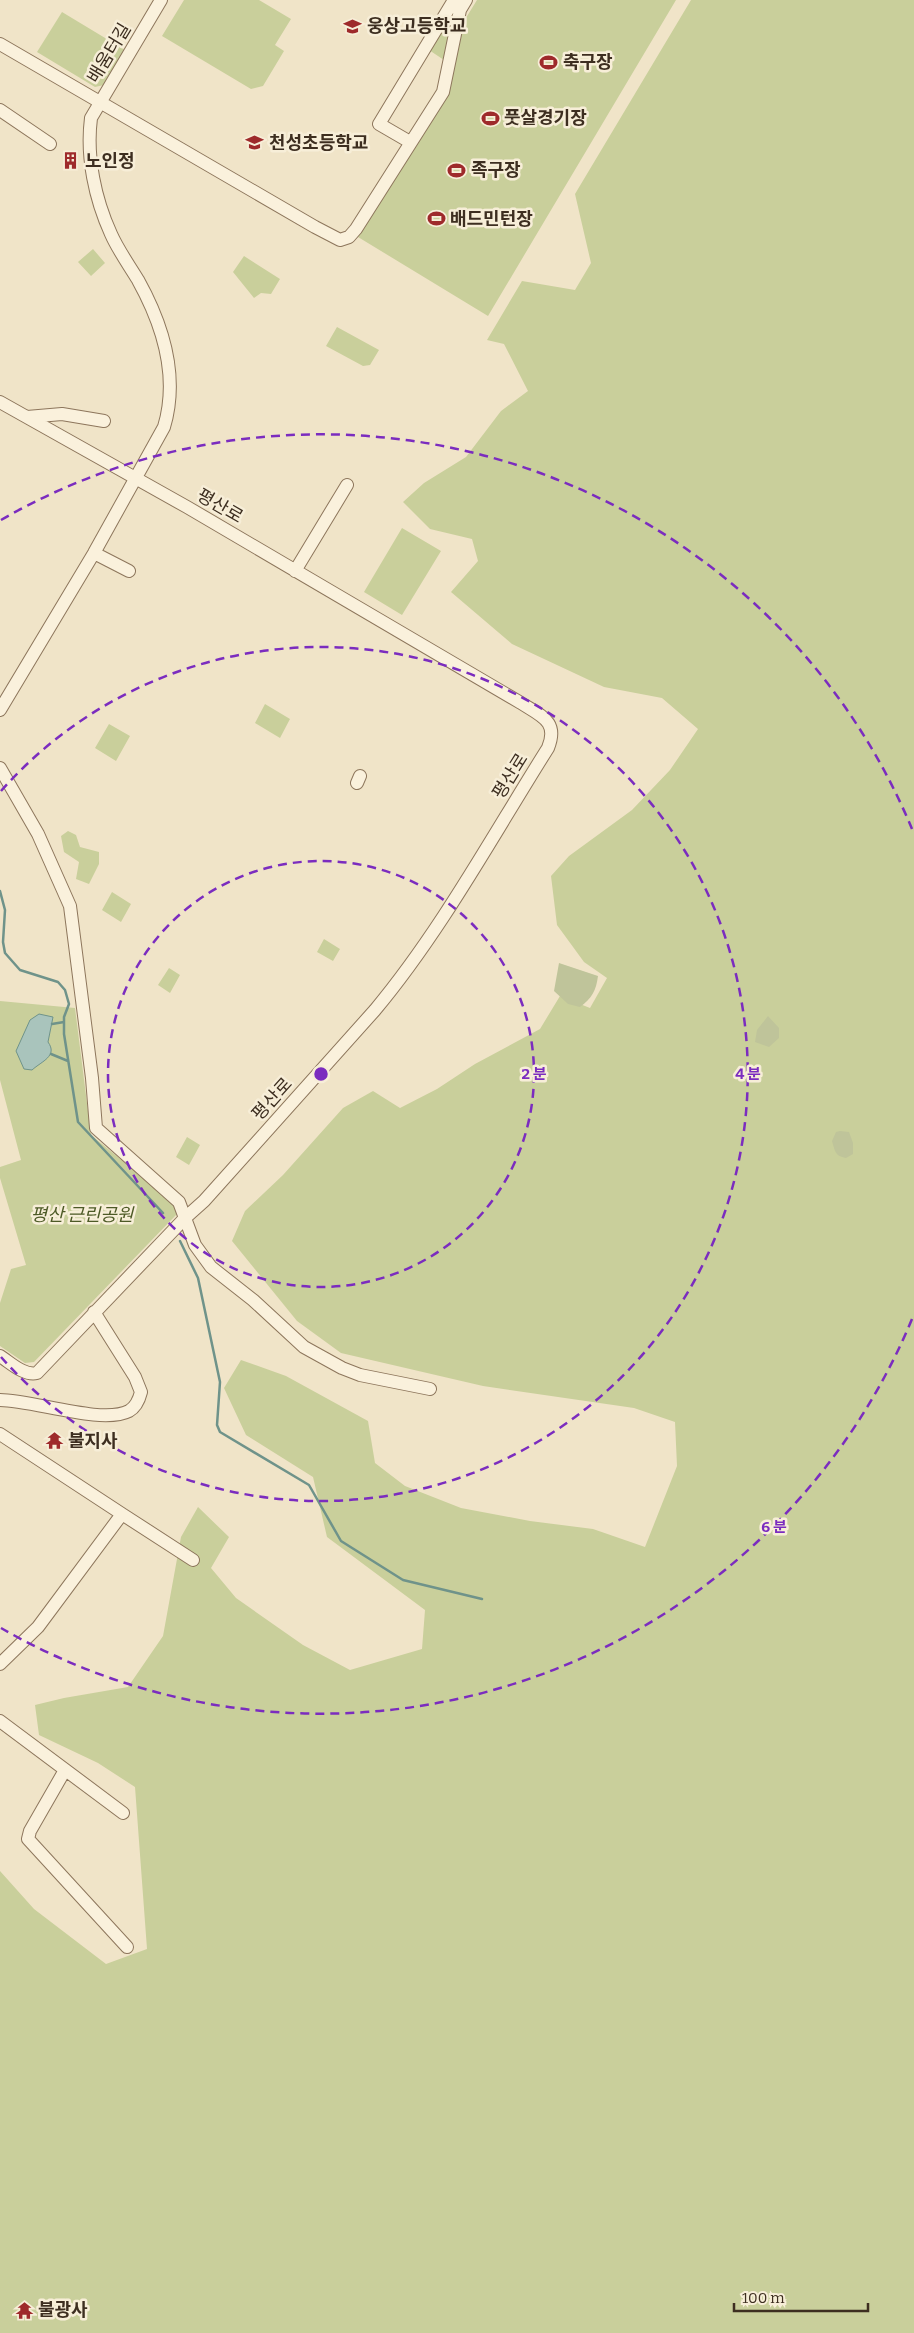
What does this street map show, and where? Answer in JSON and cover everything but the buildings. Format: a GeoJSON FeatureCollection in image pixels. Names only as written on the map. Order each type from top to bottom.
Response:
{"type":"FeatureCollection","features":[{"type":"Feature","properties":{"kind":"street","name":"배움터길"},"geometry":{"type":"LineString","coordinates":[[0,44],[100,103],[161,0]]}},
{"type":"Feature","properties":{"kind":"street"},"geometry":{"type":"LineString","coordinates":[[410,142],[379,124],[458,4]]}},
{"type":"Feature","properties":{"kind":"street"},"geometry":{"type":"LineString","coordinates":[[0,710],[94,553],[164,427],[171,397],[171,373],[152,310],[111,235],[99,202],[92,171],[89,140],[91,118],[100,103],[340,240],[349,237],[356,230],[443,92],[458,4]]}},
{"type":"Feature","properties":{"kind":"street"},"geometry":{"type":"LineString","coordinates":[[0,110],[50,144]]}},
{"type":"Feature","properties":{"kind":"street","name":"평산로"},"geometry":{"type":"LineString","coordinates":[[0,402],[136,478],[545,718],[551,726],[553,736],[548,748],[429,938],[394,987],[216,1188],[185,1218]]}},
{"type":"Feature","properties":{"kind":"street"},"geometry":{"type":"LineString","coordinates":[[27,417],[62,414],[104,421]]}},
{"type":"Feature","properties":{"kind":"street"},"geometry":{"type":"LineString","coordinates":[[295,571],[347,485]]}},
{"type":"Feature","properties":{"kind":"street"},"geometry":{"type":"LineString","coordinates":[[94,553],[129,572]]}},
{"type":"Feature","properties":{"kind":"street"},"geometry":{"type":"LineString","coordinates":[[0,768],[38,834],[70,906],[92,1078],[96,1128],[179,1202],[195,1246],[211,1267],[253,1300],[304,1347],[342,1368],[360,1375],[430,1389]]}},
{"type":"Feature","properties":{"kind":"street"},"geometry":{"type":"LineString","coordinates":[[0,1356],[26,1372],[31,1374],[37,1373],[185,1218]]}},
{"type":"Feature","properties":{"kind":"street"},"geometry":{"type":"LineString","coordinates":[[0,1400],[112,1416],[130,1410],[135,1406],[141,1392],[135,1377],[94,1312]]}},
{"type":"Feature","properties":{"kind":"street"},"geometry":{"type":"LineString","coordinates":[[0,1434],[193,1560]]}},
{"type":"Feature","properties":{"kind":"street"},"geometry":{"type":"LineString","coordinates":[[0,1664],[38,1627],[122,1514]]}},
{"type":"Feature","properties":{"kind":"street"},"geometry":{"type":"LineString","coordinates":[[0,1722],[124,1813]]}},
{"type":"Feature","properties":{"kind":"street"},"geometry":{"type":"LineString","coordinates":[[66,1770],[30,1831],[28,1839],[127,1947]]}},
{"type":"Feature","properties":{"kind":"green space"},"geometry":{"type":"Polygon","coordinates":[[[184,0],[259,0],[291,19],[275,45],[284,51],[263,86],[251,89],[162,36],[184,0]]]}},
{"type":"Feature","properties":{"kind":"green space"},"geometry":{"type":"Polygon","coordinates":[[[477,0],[676,0],[488,316],[358,237],[447,94],[461,26],[477,0]]]}},
{"type":"Feature","properties":{"kind":"green space"},"geometry":{"type":"Polygon","coordinates":[[[691,0],[914,0],[914,2333],[0,2333],[0,1871],[34,1909],[106,1964],[147,1949],[135,1787],[98,1763],[39,1735],[35,1705],[128,1687],[163,1636],[181,1537],[198,1507],[229,1537],[211,1568],[236,1598],[303,1645],[350,1670],[422,1649],[425,1610],[327,1537],[313,1477],[246,1435],[224,1388],[241,1360],[286,1376],[368,1421],[375,1463],[405,1486],[461,1508],[530,1521],[593,1529],[645,1547],[677,1466],[675,1422],[634,1408],[483,1386],[341,1353],[297,1321],[232,1241],[245,1211],[283,1175],[343,1108],[373,1091],[400,1108],[437,1089],[475,1064],[540,1029],[560,996],[590,1008],[607,978],[584,962],[557,925],[551,876],[569,856],[632,810],[670,770],[698,729],[662,698],[604,687],[512,644],[451,592],[478,561],[472,539],[430,529],[403,502],[424,483],[466,457],[501,411],[528,391],[504,344],[487,340],[522,281],[575,290],[591,263],[575,194],[691,0]]]}},
{"type":"Feature","properties":{"kind":"green space"},"geometry":{"type":"Polygon","coordinates":[[[62,12],[125,50],[104,85],[95,87],[37,52],[62,12]]]}},
{"type":"Feature","properties":{"kind":"green space"},"geometry":{"type":"Polygon","coordinates":[[[450,18],[452,19],[444,60],[429,50],[450,18]]]}},
{"type":"Feature","properties":{"kind":"green space"},"geometry":{"type":"Polygon","coordinates":[[[93,249],[105,263],[91,276],[78,262],[93,249]]]}},
{"type":"Feature","properties":{"kind":"green space"},"geometry":{"type":"Polygon","coordinates":[[[244,256],[280,279],[271,294],[261,293],[254,298],[233,272],[244,256]]]}},
{"type":"Feature","properties":{"kind":"green space"},"geometry":{"type":"Polygon","coordinates":[[[337,327],[379,350],[370,365],[363,366],[326,346],[337,327]]]}},
{"type":"Feature","properties":{"kind":"green space"},"geometry":{"type":"Polygon","coordinates":[[[402,528],[441,551],[402,615],[364,592],[402,528]]]}},
{"type":"Feature","properties":{"kind":"green space"},"geometry":{"type":"Polygon","coordinates":[[[265,704],[290,719],[280,738],[255,723],[265,704]]]}},
{"type":"Feature","properties":{"kind":"green space"},"geometry":{"type":"Polygon","coordinates":[[[109,724],[130,736],[116,761],[95,748],[109,724]]]}},
{"type":"Feature","properties":{"kind":"green space"},"geometry":{"type":"Polygon","coordinates":[[[68,831],[76,835],[80,847],[99,852],[99,864],[89,884],[76,879],[79,862],[64,852],[61,836],[68,831]]]}},
{"type":"Feature","properties":{"kind":"green space"},"geometry":{"type":"Polygon","coordinates":[[[112,892],[131,904],[121,922],[102,910],[112,892]]]}},
{"type":"Feature","properties":{"kind":"green space"},"geometry":{"type":"Polygon","coordinates":[[[324,939],[340,949],[333,961],[317,952],[324,939]]]}},
{"type":"Feature","properties":{"kind":"green space"},"geometry":{"type":"Polygon","coordinates":[[[559,963],[598,976],[593,994],[580,1007],[568,1004],[554,991],[559,963]]]}},
{"type":"Feature","properties":{"kind":"green space"},"geometry":{"type":"Polygon","coordinates":[[[169,968],[180,975],[170,993],[158,985],[169,968]]]}},
{"type":"Feature","properties":{"kind":"green space","name":"평산 근린공원"},"geometry":{"type":"Polygon","coordinates":[[[0,1001],[75,1008],[91,1135],[175,1204],[177,1214],[34,1362],[25,1363],[0,1346],[0,1303],[11,1269],[26,1265],[0,1178],[0,1167],[21,1160],[0,1080],[0,1001]]]}},
{"type":"Feature","properties":{"kind":"green space"},"geometry":{"type":"Polygon","coordinates":[[[768,1016],[779,1028],[779,1038],[769,1047],[755,1042],[757,1030],[768,1016]]]}},
{"type":"Feature","properties":{"kind":"green space"},"geometry":{"type":"Polygon","coordinates":[[[836,1132],[849,1132],[853,1143],[853,1154],[846,1158],[838,1154],[832,1141],[836,1132]]]}},
{"type":"Feature","properties":{"kind":"green space"},"geometry":{"type":"Polygon","coordinates":[[[187,1137],[200,1145],[189,1165],[176,1157],[187,1137]]]}},
{"type":"Feature","properties":{"kind":"water"},"geometry":{"type":"Polygon","coordinates":[[[39,1014],[53,1017],[48,1042],[51,1047],[50,1055],[32,1070],[24,1069],[16,1051],[30,1020],[39,1014]]]}},
{"type":"Feature","properties":{"kind":"waterway"},"geometry":{"type":"LineString","coordinates":[[0,891],[5,910],[3,942],[5,953],[20,970],[58,982],[65,990],[69,1004],[64,1017],[64,1034],[78,1122],[163,1213]]}},
{"type":"Feature","properties":{"kind":"waterway"},"geometry":{"type":"LineString","coordinates":[[52,1024],[64,1022]]}},
{"type":"Feature","properties":{"kind":"waterway"},"geometry":{"type":"LineString","coordinates":[[51,1054],[68,1061]]}},
{"type":"Feature","properties":{"kind":"waterway"},"geometry":{"type":"LineString","coordinates":[[180,1241],[198,1278],[220,1382],[217,1425],[220,1432],[309,1485],[341,1541],[403,1580],[482,1599]]}},
{"type":"Feature","properties":{"kind":"place","name":"웅상고등학교"},"geometry":{"type":"Point","coordinates":[353,26]}},
{"type":"Feature","properties":{"kind":"place","name":"축구장"},"geometry":{"type":"Point","coordinates":[549,62]}},
{"type":"Feature","properties":{"kind":"place","name":"풋살경기장"},"geometry":{"type":"Point","coordinates":[490,118]}},
{"type":"Feature","properties":{"kind":"place","name":"천성초등학교"},"geometry":{"type":"Point","coordinates":[255,143]}},
{"type":"Feature","properties":{"kind":"place","name":"노인정"},"geometry":{"type":"Point","coordinates":[71,161]}},
{"type":"Feature","properties":{"kind":"place","name":"족구장"},"geometry":{"type":"Point","coordinates":[457,170]}},
{"type":"Feature","properties":{"kind":"place","name":"배드민턴장"},"geometry":{"type":"Point","coordinates":[436,219]}},
{"type":"Feature","properties":{"kind":"place","name":"불지사"},"geometry":{"type":"Point","coordinates":[54,1441]}},
{"type":"Feature","properties":{"kind":"place","name":"불광사"},"geometry":{"type":"Point","coordinates":[24,2310]}}]}
